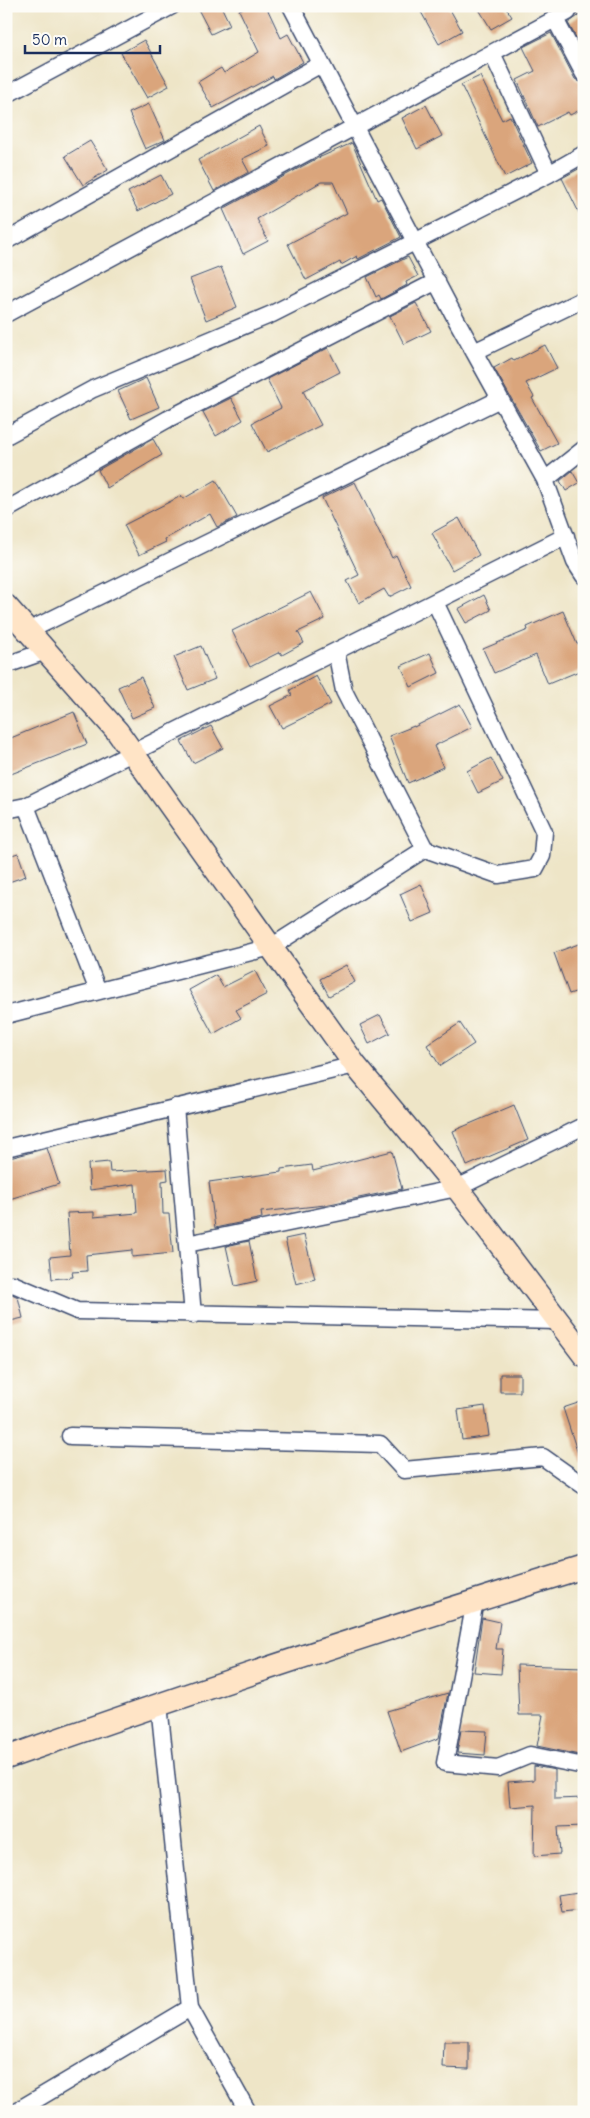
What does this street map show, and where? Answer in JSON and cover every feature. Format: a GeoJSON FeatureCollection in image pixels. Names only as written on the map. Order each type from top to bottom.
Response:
{"type":"FeatureCollection","features":[{"type":"Feature","properties":{"kind":"street"},"geometry":{"type":"LineString","coordinates":[[6,95],[172,6]]}},
{"type":"Feature","properties":{"kind":"street"},"geometry":{"type":"LineString","coordinates":[[291,6],[474,352],[546,480],[566,536],[584,576]]}},
{"type":"Feature","properties":{"kind":"street"},"geometry":{"type":"LineString","coordinates":[[6,314],[562,16],[584,74]]}},
{"type":"Feature","properties":{"kind":"street"},"geometry":{"type":"LineString","coordinates":[[492,53],[549,174]]}},
{"type":"Feature","properties":{"kind":"street"},"geometry":{"type":"LineString","coordinates":[[6,241],[322,64]]}},
{"type":"Feature","properties":{"kind":"street"},"geometry":{"type":"LineString","coordinates":[[6,436],[93,389],[272,314],[549,174],[584,154]]}},
{"type":"Feature","properties":{"kind":"street"},"geometry":{"type":"LineString","coordinates":[[6,510],[168,419],[437,281]]}},
{"type":"Feature","properties":{"kind":"street"},"geometry":{"type":"LineString","coordinates":[[474,352],[584,299]]}},
{"type":"Feature","properties":{"kind":"street"},"geometry":{"type":"LineString","coordinates":[[28,631],[500,399]]}},
{"type":"Feature","properties":{"kind":"street"},"geometry":{"type":"LineString","coordinates":[[546,480],[584,449]]}},
{"type":"Feature","properties":{"kind":"street"},"geometry":{"type":"LineString","coordinates":[[6,810],[26,806],[566,536]]}},
{"type":"Feature","properties":{"kind":"street"},"geometry":{"type":"LineString","coordinates":[[336,651],[344,691],[425,849],[498,875],[535,869],[542,856],[544,832],[435,602]]}},
{"type":"Feature","properties":{"kind":"street"},"geometry":{"type":"LineString","coordinates":[[6,606],[117,731],[355,1065],[457,1188],[584,1355]]}},
{"type":"Feature","properties":{"kind":"street"},"geometry":{"type":"LineString","coordinates":[[6,665],[46,651]]}},
{"type":"Feature","properties":{"kind":"street"},"geometry":{"type":"LineString","coordinates":[[26,806],[98,991]]}},
{"type":"Feature","properties":{"kind":"street"},"geometry":{"type":"LineString","coordinates":[[6,1015],[271,947],[425,849]]}},
{"type":"Feature","properties":{"kind":"street"},"geometry":{"type":"LineString","coordinates":[[6,1148],[355,1065]]}},
{"type":"Feature","properties":{"kind":"street"},"geometry":{"type":"LineString","coordinates":[[175,1107],[193,1315]]}},
{"type":"Feature","properties":{"kind":"street"},"geometry":{"type":"LineString","coordinates":[[187,1244],[457,1188],[584,1126]]}},
{"type":"Feature","properties":{"kind":"street"},"geometry":{"type":"LineString","coordinates":[[6,1285],[13,1284],[77,1312],[557,1321]]}},
{"type":"Feature","properties":{"kind":"street"},"geometry":{"type":"LineString","coordinates":[[70,1436],[380,1444],[404,1470],[543,1457],[584,1486]]}},
{"type":"Feature","properties":{"kind":"street"},"geometry":{"type":"LineString","coordinates":[[6,1758],[159,1704],[584,1567]]}},
{"type":"Feature","properties":{"kind":"street"},"geometry":{"type":"LineString","coordinates":[[475,1601],[445,1763],[498,1768],[530,1755],[584,1766]]}},
{"type":"Feature","properties":{"kind":"street"},"geometry":{"type":"LineString","coordinates":[[159,1704],[190,2008],[248,2112]]}},
{"type":"Feature","properties":{"kind":"street"},"geometry":{"type":"LineString","coordinates":[[15,2112],[190,2008]]}},
{"type":"Feature","properties":{"kind":"building"},"geometry":{"type":"Polygon","coordinates":[[[209,6],[221,6],[230,25],[211,34],[199,11],[209,6]]]}},
{"type":"Feature","properties":{"kind":"building"},"geometry":{"type":"Polygon","coordinates":[[[248,6],[266,6],[281,38],[288,34],[303,62],[274,79],[273,76],[213,108],[198,82],[221,68],[224,73],[259,52],[239,10],[248,6]]]}},
{"type":"Feature","properties":{"kind":"building"},"geometry":{"type":"Polygon","coordinates":[[[431,6],[448,6],[462,31],[439,44],[421,12],[431,6]]]}},
{"type":"Feature","properties":{"kind":"building"},"geometry":{"type":"Polygon","coordinates":[[[477,6],[505,6],[512,17],[491,29],[477,6]]]}},
{"type":"Feature","properties":{"kind":"building"},"geometry":{"type":"Polygon","coordinates":[[[584,12],[584,52],[568,23],[584,12]]]}},
{"type":"Feature","properties":{"kind":"building"},"geometry":{"type":"Polygon","coordinates":[[[551,33],[575,79],[584,84],[584,108],[570,115],[568,112],[538,127],[517,80],[535,71],[523,47],[551,33]]]}},
{"type":"Feature","properties":{"kind":"building"},"geometry":{"type":"Polygon","coordinates":[[[144,40],[169,86],[147,98],[121,53],[144,40]]]}},
{"type":"Feature","properties":{"kind":"building"},"geometry":{"type":"Polygon","coordinates":[[[480,76],[502,120],[510,116],[532,163],[505,177],[461,85],[480,76]]]}},
{"type":"Feature","properties":{"kind":"building"},"geometry":{"type":"Polygon","coordinates":[[[149,104],[165,140],[145,149],[129,113],[149,104]]]}},
{"type":"Feature","properties":{"kind":"building"},"geometry":{"type":"Polygon","coordinates":[[[426,105],[442,136],[417,149],[402,118],[426,105]]]}},
{"type":"Feature","properties":{"kind":"building"},"geometry":{"type":"Polygon","coordinates":[[[259,126],[269,146],[242,159],[249,172],[214,191],[198,160],[259,126]]]}},
{"type":"Feature","properties":{"kind":"building"},"geometry":{"type":"Polygon","coordinates":[[[90,141],[108,170],[83,185],[65,156],[90,141]]]}},
{"type":"Feature","properties":{"kind":"building"},"geometry":{"type":"Polygon","coordinates":[[[352,143],[377,200],[381,198],[401,237],[358,259],[357,256],[341,265],[340,262],[306,280],[288,244],[347,213],[333,182],[321,182],[257,219],[268,241],[243,254],[223,209],[314,160],[352,143]]]}},
{"type":"Feature","properties":{"kind":"building"},"geometry":{"type":"Polygon","coordinates":[[[584,166],[584,223],[562,178],[584,166]]]}},
{"type":"Feature","properties":{"kind":"building"},"geometry":{"type":"Polygon","coordinates":[[[161,175],[171,194],[138,211],[128,192],[161,175]]]}},
{"type":"Feature","properties":{"kind":"building"},"geometry":{"type":"Polygon","coordinates":[[[408,257],[418,276],[406,282],[407,285],[381,299],[379,295],[376,297],[367,277],[408,257]]]}},
{"type":"Feature","properties":{"kind":"building"},"geometry":{"type":"Polygon","coordinates":[[[221,267],[237,307],[206,320],[190,279],[221,267]]]}},
{"type":"Feature","properties":{"kind":"building"},"geometry":{"type":"Polygon","coordinates":[[[416,303],[431,331],[404,344],[390,316],[416,303]]]}},
{"type":"Feature","properties":{"kind":"building"},"geometry":{"type":"Polygon","coordinates":[[[545,345],[557,368],[526,383],[534,397],[532,398],[557,443],[541,451],[494,368],[512,358],[514,361],[545,345]]]}},
{"type":"Feature","properties":{"kind":"building"},"geometry":{"type":"Polygon","coordinates":[[[328,348],[340,372],[303,391],[321,425],[267,452],[252,423],[281,408],[267,379],[328,348]]]}},
{"type":"Feature","properties":{"kind":"building"},"geometry":{"type":"Polygon","coordinates":[[[146,378],[159,407],[131,419],[118,391],[146,378]]]}},
{"type":"Feature","properties":{"kind":"building"},"geometry":{"type":"Polygon","coordinates":[[[231,398],[243,420],[216,436],[203,412],[231,398]]]}},
{"type":"Feature","properties":{"kind":"building"},"geometry":{"type":"Polygon","coordinates":[[[153,439],[162,455],[107,488],[98,470],[153,439]]]}},
{"type":"Feature","properties":{"kind":"building"},"geometry":{"type":"Polygon","coordinates":[[[572,471],[579,483],[566,491],[560,481],[572,471]]]}},
{"type":"Feature","properties":{"kind":"building"},"geometry":{"type":"Polygon","coordinates":[[[216,480],[237,517],[217,527],[210,514],[165,539],[166,542],[139,555],[124,525],[181,496],[183,499],[216,480]]]}},
{"type":"Feature","properties":{"kind":"building"},"geometry":{"type":"Polygon","coordinates":[[[355,482],[392,558],[396,555],[411,586],[389,597],[384,589],[359,603],[347,581],[359,575],[322,498],[355,482]]]}},
{"type":"Feature","properties":{"kind":"building"},"geometry":{"type":"Polygon","coordinates":[[[459,518],[479,555],[452,570],[432,533],[459,518]]]}},
{"type":"Feature","properties":{"kind":"building"},"geometry":{"type":"Polygon","coordinates":[[[311,592],[325,619],[298,632],[304,643],[282,655],[280,652],[250,667],[232,631],[311,592]]]}},
{"type":"Feature","properties":{"kind":"building"},"geometry":{"type":"Polygon","coordinates":[[[484,595],[491,610],[466,623],[458,609],[484,595]]]}},
{"type":"Feature","properties":{"kind":"building"},"geometry":{"type":"Polygon","coordinates":[[[563,611],[577,644],[584,641],[584,669],[548,684],[536,655],[494,673],[483,649],[528,630],[527,627],[563,611]]]}},
{"type":"Feature","properties":{"kind":"building"},"geometry":{"type":"Polygon","coordinates":[[[201,646],[215,679],[188,690],[174,657],[201,646]]]}},
{"type":"Feature","properties":{"kind":"building"},"geometry":{"type":"Polygon","coordinates":[[[430,653],[439,673],[411,687],[401,666],[430,653]]]}},
{"type":"Feature","properties":{"kind":"building"},"geometry":{"type":"Polygon","coordinates":[[[316,676],[331,704],[282,728],[270,706],[292,695],[290,690],[316,676]]]}},
{"type":"Feature","properties":{"kind":"building"},"geometry":{"type":"Polygon","coordinates":[[[141,677],[155,708],[132,718],[118,687],[141,677]]]}},
{"type":"Feature","properties":{"kind":"building"},"geometry":{"type":"Polygon","coordinates":[[[460,704],[472,727],[434,746],[443,767],[408,783],[389,736],[414,727],[460,704]]]}},
{"type":"Feature","properties":{"kind":"building"},"geometry":{"type":"Polygon","coordinates":[[[74,712],[87,744],[6,776],[6,740],[74,712]]]}},
{"type":"Feature","properties":{"kind":"building"},"geometry":{"type":"Polygon","coordinates":[[[211,726],[223,748],[193,763],[181,741],[211,726]]]}},
{"type":"Feature","properties":{"kind":"building"},"geometry":{"type":"Polygon","coordinates":[[[491,758],[503,781],[478,793],[467,771],[491,758]]]}},
{"type":"Feature","properties":{"kind":"building"},"geometry":{"type":"Polygon","coordinates":[[[18,853],[26,876],[6,883],[6,857],[18,853]]]}},
{"type":"Feature","properties":{"kind":"building"},"geometry":{"type":"Polygon","coordinates":[[[421,884],[433,913],[412,922],[400,894],[421,884]]]}},
{"type":"Feature","properties":{"kind":"building"},"geometry":{"type":"Polygon","coordinates":[[[584,942],[584,989],[569,994],[554,953],[584,942]]]}},
{"type":"Feature","properties":{"kind":"building"},"geometry":{"type":"Polygon","coordinates":[[[346,965],[355,982],[329,996],[320,979],[346,965]]]}},
{"type":"Feature","properties":{"kind":"building"},"geometry":{"type":"Polygon","coordinates":[[[255,971],[267,994],[236,1010],[241,1018],[213,1034],[189,990],[216,975],[223,987],[255,971]]]}},
{"type":"Feature","properties":{"kind":"building"},"geometry":{"type":"Polygon","coordinates":[[[380,1015],[390,1033],[369,1044],[360,1025],[380,1015]]]}},
{"type":"Feature","properties":{"kind":"building"},"geometry":{"type":"Polygon","coordinates":[[[460,1023],[474,1044],[440,1066],[427,1045],[460,1023]]]}},
{"type":"Feature","properties":{"kind":"building"},"geometry":{"type":"Polygon","coordinates":[[[514,1105],[528,1140],[467,1166],[453,1131],[514,1105]]]}},
{"type":"Feature","properties":{"kind":"building"},"geometry":{"type":"Polygon","coordinates":[[[47,1148],[59,1184],[6,1200],[6,1159],[47,1148]]]}},
{"type":"Feature","properties":{"kind":"building"},"geometry":{"type":"Polygon","coordinates":[[[392,1151],[402,1189],[325,1205],[261,1212],[262,1218],[215,1228],[209,1182],[281,1172],[281,1169],[312,1165],[313,1171],[392,1151]]]}},
{"type":"Feature","properties":{"kind":"building"},"geometry":{"type":"Polygon","coordinates":[[[109,1162],[110,1172],[167,1169],[168,1180],[162,1181],[163,1214],[169,1214],[173,1253],[132,1257],[132,1250],[86,1255],[87,1271],[72,1272],[73,1277],[52,1279],[50,1257],[70,1255],[67,1213],[94,1212],[94,1217],[137,1213],[135,1184],[90,1190],[88,1164],[109,1162]]]}},
{"type":"Feature","properties":{"kind":"building"},"geometry":{"type":"Polygon","coordinates":[[[304,1235],[315,1279],[296,1284],[285,1239],[304,1235]]]}},
{"type":"Feature","properties":{"kind":"building"},"geometry":{"type":"Polygon","coordinates":[[[249,1241],[257,1281],[235,1286],[226,1246],[249,1241]]]}},
{"type":"Feature","properties":{"kind":"building"},"geometry":{"type":"Polygon","coordinates":[[[12,1294],[18,1297],[23,1318],[6,1322],[6,1295],[12,1294]]]}},
{"type":"Feature","properties":{"kind":"building"},"geometry":{"type":"Polygon","coordinates":[[[500,1374],[520,1374],[520,1392],[500,1392],[500,1374]]]}},
{"type":"Feature","properties":{"kind":"building"},"geometry":{"type":"Polygon","coordinates":[[[584,1401],[584,1462],[581,1463],[563,1408],[584,1401]]]}},
{"type":"Feature","properties":{"kind":"building"},"geometry":{"type":"Polygon","coordinates":[[[485,1406],[489,1436],[462,1440],[458,1410],[485,1406]]]}},
{"type":"Feature","properties":{"kind":"building"},"geometry":{"type":"Polygon","coordinates":[[[482,1618],[500,1622],[496,1649],[503,1649],[501,1674],[474,1672],[482,1618]]]}},
{"type":"Feature","properties":{"kind":"building"},"geometry":{"type":"Polygon","coordinates":[[[517,1665],[584,1667],[584,1756],[537,1746],[543,1715],[519,1715],[517,1665]]]}},
{"type":"Feature","properties":{"kind":"building"},"geometry":{"type":"Polygon","coordinates":[[[448,1693],[439,1738],[401,1752],[387,1711],[448,1693]]]}},
{"type":"Feature","properties":{"kind":"building"},"geometry":{"type":"Polygon","coordinates":[[[461,1730],[487,1731],[485,1755],[457,1753],[461,1730]]]}},
{"type":"Feature","properties":{"kind":"building"},"geometry":{"type":"Polygon","coordinates":[[[534,1766],[555,1770],[555,1799],[584,1798],[584,1826],[558,1827],[560,1854],[534,1856],[535,1805],[510,1807],[508,1782],[534,1780],[534,1766]]]}},
{"type":"Feature","properties":{"kind":"building"},"geometry":{"type":"Polygon","coordinates":[[[578,1892],[580,1910],[562,1912],[559,1895],[578,1892]]]}},
{"type":"Feature","properties":{"kind":"building"},"geometry":{"type":"Polygon","coordinates":[[[444,2042],[469,2042],[469,2069],[443,2068],[444,2042]]]}}]}
